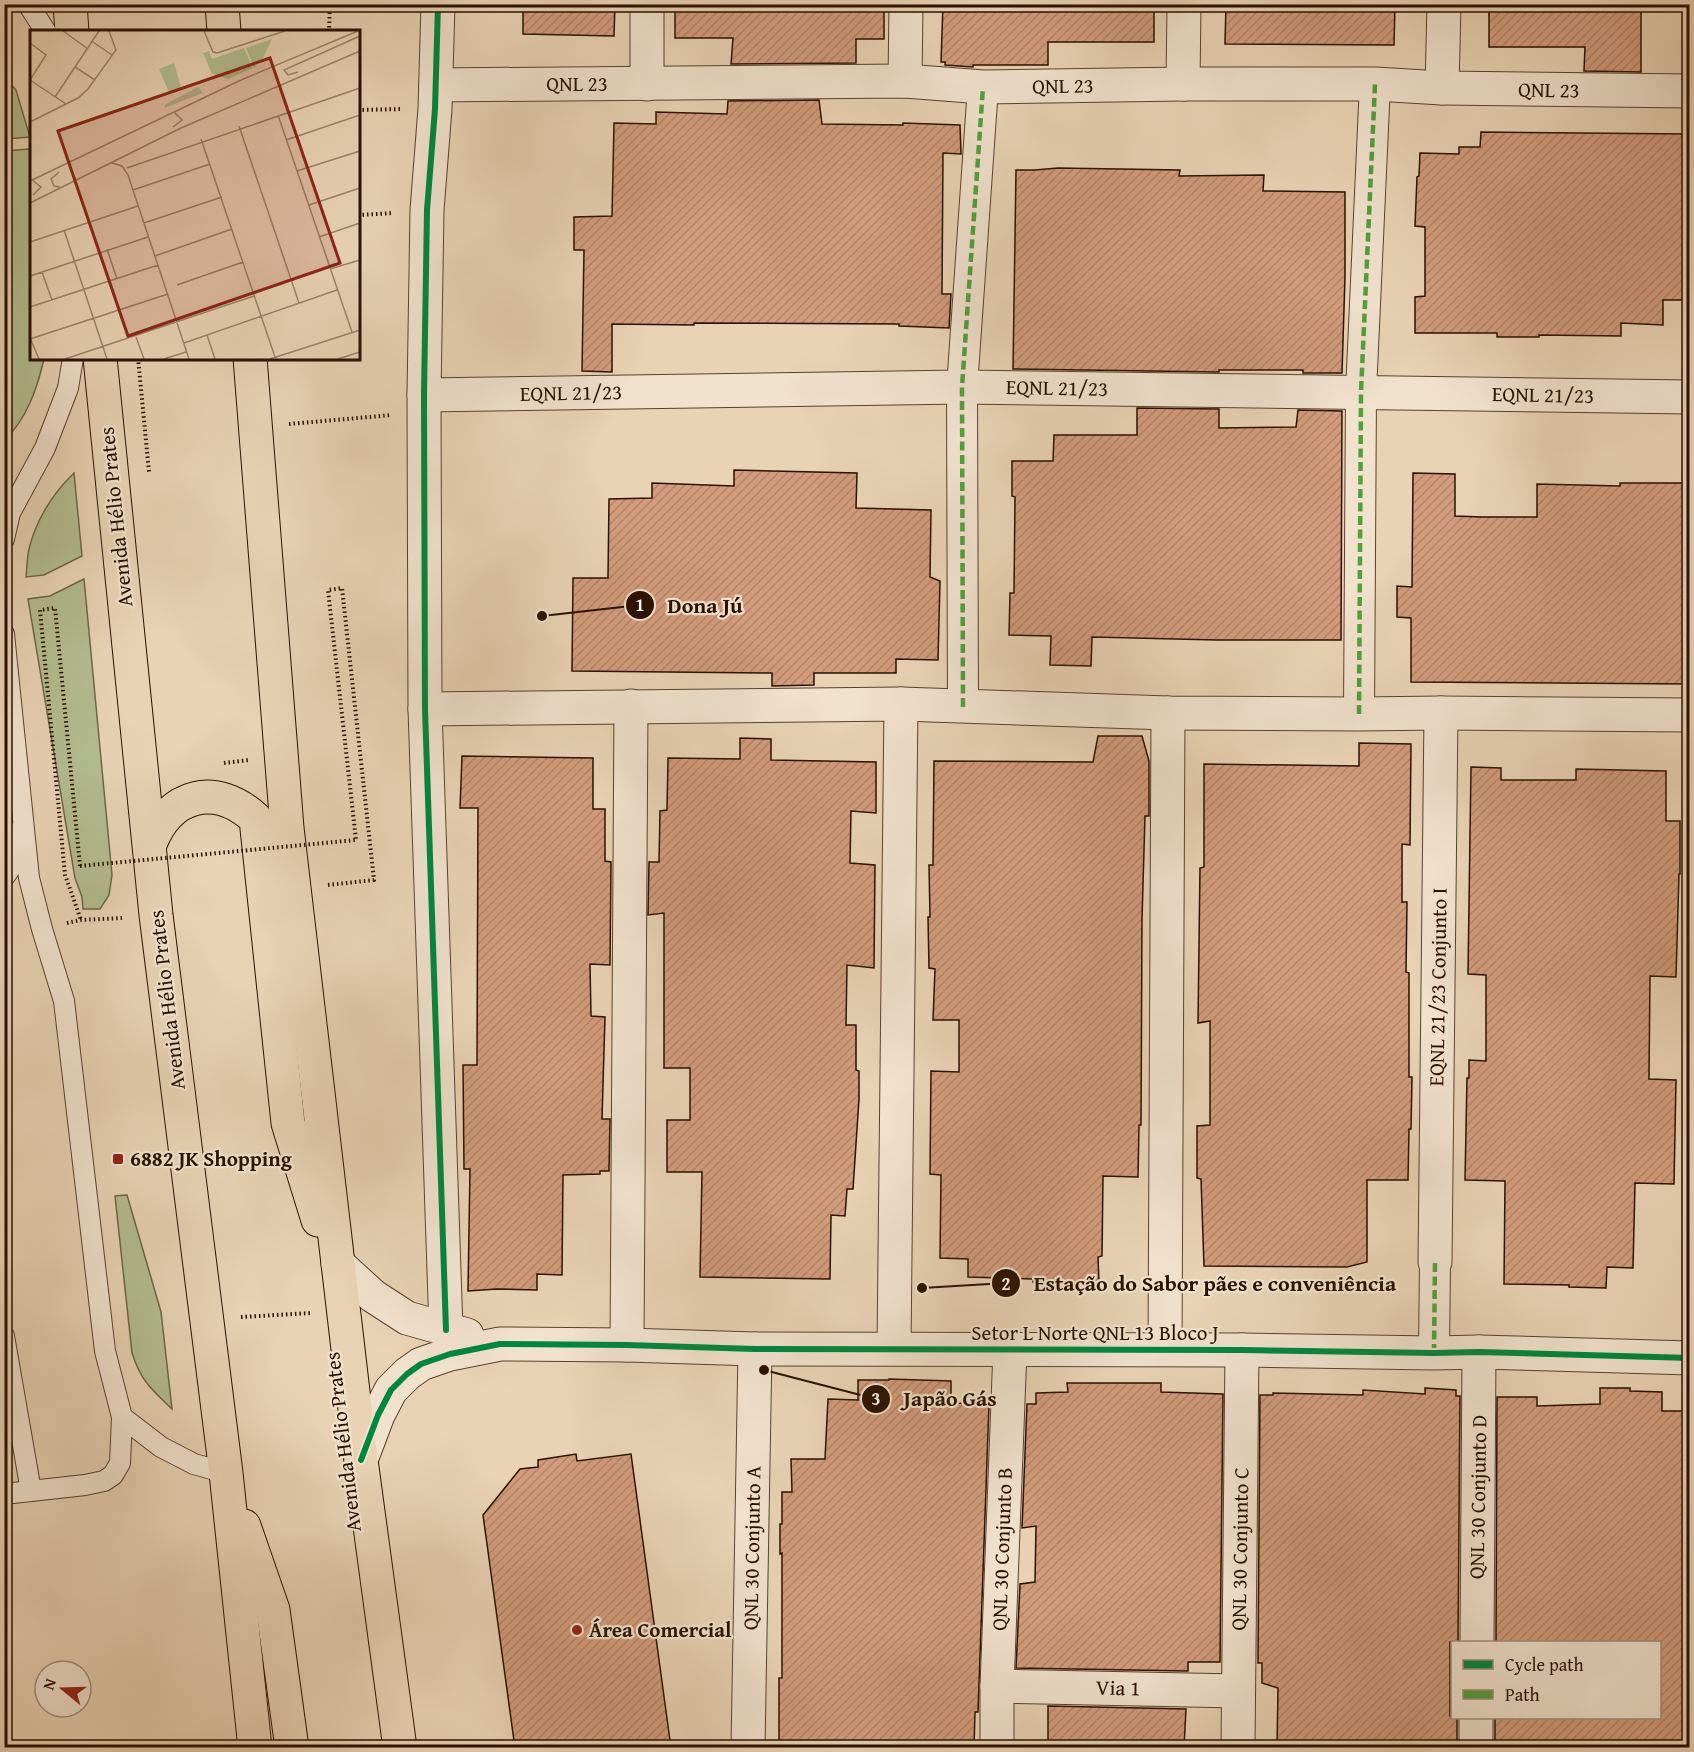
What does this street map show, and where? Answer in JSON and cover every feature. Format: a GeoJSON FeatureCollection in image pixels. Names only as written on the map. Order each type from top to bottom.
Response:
{"type":"FeatureCollection","features":[{"type":"Feature","properties":{"kind":"main road"},"geometry":{"type":"LineString","coordinates":[[70,4],[72,30]]}},
{"type":"Feature","properties":{"kind":"main road"},"geometry":{"type":"LineString","coordinates":[[222,4],[224,30]]}},
{"type":"Feature","properties":{"kind":"main road","name":"Avenida Hélio Prates"},"geometry":{"type":"LineString","coordinates":[[100,360],[156,915],[226,1473],[255,1748]]}},
{"type":"Feature","properties":{"kind":"main road","name":"Avenida Hélio Prates"},"geometry":{"type":"LineString","coordinates":[[250,360],[287,828],[361,1460],[400,1748]]}},
{"type":"Feature","properties":{"kind":"main road"},"geometry":{"type":"LineString","coordinates":[[150,844],[155,830],[164,817],[175,807],[188,800],[218,797],[232,801],[256,819],[288,1123],[343,1302]]}},
{"type":"Feature","properties":{"kind":"main road"},"geometry":{"type":"LineString","coordinates":[[226,1473],[273,1610],[292,1748]]}},
{"type":"Feature","properties":{"kind":"street"},"geometry":{"type":"LineString","coordinates":[[438,4],[436,97],[427,210],[425,710],[446,1329]]}},
{"type":"Feature","properties":{"kind":"street"},"geometry":{"type":"LineString","coordinates":[[647,4],[647,84]]}},
{"type":"Feature","properties":{"kind":"street"},"geometry":{"type":"LineString","coordinates":[[905,81],[906,4]]}},
{"type":"Feature","properties":{"kind":"street"},"geometry":{"type":"LineString","coordinates":[[1183,84],[1184,4]]}},
{"type":"Feature","properties":{"kind":"street"},"geometry":{"type":"LineString","coordinates":[[1442,88],[1444,4]]}},
{"type":"Feature","properties":{"kind":"street","name":"QNL 23"},"geometry":{"type":"LineString","coordinates":[[436,97],[647,84],[905,81],[982,87],[1375,84],[1442,88],[1689,91]]}},
{"type":"Feature","properties":{"kind":"street"},"geometry":{"type":"LineString","coordinates":[[1359,714],[1361,392],[1375,84]]}},
{"type":"Feature","properties":{"kind":"street"},"geometry":{"type":"LineString","coordinates":[[963,707],[962,387],[982,87]]}},
{"type":"Feature","properties":{"kind":"street","name":"EQNL 21/23"},"geometry":{"type":"LineString","coordinates":[[425,403],[962,387],[1689,397]]}},
{"type":"Feature","properties":{"kind":"street"},"geometry":{"type":"LineString","coordinates":[[425,710],[631,706],[901,705],[1168,713],[1441,712],[1689,715]]}},
{"type":"Feature","properties":{"kind":"street"},"geometry":{"type":"LineString","coordinates":[[894,1348],[901,705]]}},
{"type":"Feature","properties":{"kind":"street"},"geometry":{"type":"LineString","coordinates":[[627,1345],[631,706]]}},
{"type":"Feature","properties":{"kind":"street","name":"EQNL 21/23 Conjunto I"},"geometry":{"type":"LineString","coordinates":[[1435,1262],[1441,712]]}},
{"type":"Feature","properties":{"kind":"street"},"geometry":{"type":"LineString","coordinates":[[1165,1349],[1168,713]]}},
{"type":"Feature","properties":{"kind":"street"},"geometry":{"type":"LineString","coordinates":[[1434,1353],[1435,1262]]}},
{"type":"Feature","properties":{"kind":"street"},"geometry":{"type":"LineString","coordinates":[[338,1264],[373,1296],[407,1318],[500,1344]]}},
{"type":"Feature","properties":{"kind":"street"},"geometry":{"type":"LineString","coordinates":[[361,1460],[378,1415],[392,1390],[407,1374],[421,1364],[450,1354],[500,1344]]}},
{"type":"Feature","properties":{"kind":"street","name":"Setor L Norte QNL 13 Bloco J"},"geometry":{"type":"LineString","coordinates":[[500,1344],[755,1349],[1479,1352],[1689,1358]]}},
{"type":"Feature","properties":{"kind":"street","name":"QNL 30 Conjunto A"},"geometry":{"type":"LineString","coordinates":[[748,1748],[755,1349]]}},
{"type":"Feature","properties":{"kind":"street","name":"QNL 30 Conjunto B"},"geometry":{"type":"LineString","coordinates":[[997,1748],[997,1686],[1010,1350]]}},
{"type":"Feature","properties":{"kind":"street","name":"QNL 30 Conjunto C"},"geometry":{"type":"LineString","coordinates":[[1238,1748],[1242,1350]]}},
{"type":"Feature","properties":{"kind":"street","name":"QNL 30 Conjunto D"},"geometry":{"type":"LineString","coordinates":[[1477,1641],[1479,1352]]}},
{"type":"Feature","properties":{"kind":"street","name":"Via 1"},"geometry":{"type":"LineString","coordinates":[[997,1686],[1238,1691]]}},
{"type":"Feature","properties":{"kind":"street"},"geometry":{"type":"LineString","coordinates":[[1476,1719],[1476,1748]]}},
{"type":"Feature","properties":{"kind":"lane"},"geometry":{"type":"LineString","coordinates":[[28,4],[45,30]]}},
{"type":"Feature","properties":{"kind":"lane"},"geometry":{"type":"LineString","coordinates":[[4,538],[10,513],[45,448],[68,388],[73,360]]}},
{"type":"Feature","properties":{"kind":"lane"},"geometry":{"type":"LineString","coordinates":[[4,634],[29,878],[64,1001],[105,1351],[122,1417],[120,1462],[113,1475],[104,1481],[4,1494]]}},
{"type":"Feature","properties":{"kind":"lane"},"geometry":{"type":"LineString","coordinates":[[4,877],[12,866],[23,805]]}},
{"type":"Feature","properties":{"kind":"lane"},"geometry":{"type":"LineString","coordinates":[[4,1336],[31,1491]]}},
{"type":"Feature","properties":{"kind":"lane"},"geometry":{"type":"LineString","coordinates":[[122,1417],[161,1447],[194,1464],[226,1473]]}},
{"type":"Feature","properties":{"kind":"path"},"geometry":{"type":"LineString","coordinates":[[329,30],[330,4]]}},
{"type":"Feature","properties":{"kind":"path"},"geometry":{"type":"LineString","coordinates":[[360,110],[436,97]]}},
{"type":"Feature","properties":{"kind":"path"},"geometry":{"type":"LineString","coordinates":[[138,360],[149,475]]}},
{"type":"Feature","properties":{"kind":"path"},"geometry":{"type":"LineString","coordinates":[[255,427],[425,403]]}},
{"type":"Feature","properties":{"kind":"path"},"geometry":{"type":"LineString","coordinates":[[156,915],[81,920],[65,875],[40,610],[55,608],[80,866],[356,840],[328,590],[342,588],[374,880],[294,889]]}},
{"type":"Feature","properties":{"kind":"path"},"geometry":{"type":"LineString","coordinates":[[240,842],[244,861]]}},
{"type":"Feature","properties":{"kind":"path"},"geometry":{"type":"LineString","coordinates":[[182,868],[181,856],[185,846]]}},
{"type":"Feature","properties":{"kind":"path"},"geometry":{"type":"LineString","coordinates":[[233,1317],[312,1313],[310,1302]]}},
{"type":"Feature","properties":{"kind":"green space"},"geometry":{"type":"Polygon","coordinates":[[[4,76],[16,90],[30,137],[5,139],[4,76]]]}},
{"type":"Feature","properties":{"kind":"green space"},"geometry":{"type":"Polygon","coordinates":[[[30,150],[30,360],[44,360],[30,403],[5,440],[5,151],[30,150]]]}},
{"type":"Feature","properties":{"kind":"green space"},"geometry":{"type":"Polygon","coordinates":[[[74,473],[82,556],[44,575],[26,577],[29,549],[41,517],[52,498],[74,473]]]}},
{"type":"Feature","properties":{"kind":"green space"},"geometry":{"type":"Polygon","coordinates":[[[84,579],[112,875],[109,895],[100,909],[83,909],[82,897],[75,878],[28,599],[50,596],[84,579]]]}},
{"type":"Feature","properties":{"kind":"green space"},"geometry":{"type":"Polygon","coordinates":[[[127,1195],[161,1312],[172,1409],[148,1384],[139,1371],[132,1353],[115,1196],[127,1195]]]}},
{"type":"Feature","properties":{"kind":"building"},"geometry":{"type":"Polygon","coordinates":[[[523,4],[615,4],[614,36],[523,34],[523,4]]]}},
{"type":"Feature","properties":{"kind":"building"},"geometry":{"type":"Polygon","coordinates":[[[675,4],[884,4],[884,39],[856,39],[856,63],[731,64],[733,38],[675,38],[675,4]]]}},
{"type":"Feature","properties":{"kind":"building"},"geometry":{"type":"Polygon","coordinates":[[[943,4],[1154,4],[1154,42],[1048,42],[1048,65],[973,65],[973,67],[945,65],[945,62],[941,62],[943,4]]]}},
{"type":"Feature","properties":{"kind":"building"},"geometry":{"type":"Polygon","coordinates":[[[1226,4],[1395,4],[1394,45],[1225,44],[1226,4]]]}},
{"type":"Feature","properties":{"kind":"building"},"geometry":{"type":"Polygon","coordinates":[[[1489,4],[1641,4],[1641,72],[1584,71],[1585,47],[1489,47],[1489,4]]]}},
{"type":"Feature","properties":{"kind":"building"},"geometry":{"type":"Polygon","coordinates":[[[819,100],[822,124],[960,125],[961,154],[943,153],[942,294],[951,294],[949,328],[899,326],[899,324],[612,324],[612,372],[582,371],[584,250],[574,250],[574,217],[612,216],[614,123],[656,124],[656,112],[727,114],[728,101],[819,100]]]}},
{"type":"Feature","properties":{"kind":"building"},"geometry":{"type":"Polygon","coordinates":[[[1481,132],[1689,134],[1689,300],[1663,300],[1663,325],[1621,323],[1621,336],[1497,337],[1497,333],[1415,333],[1415,297],[1425,296],[1425,227],[1415,226],[1420,153],[1459,154],[1459,147],[1480,147],[1481,132]]]}},
{"type":"Feature","properties":{"kind":"building"},"geometry":{"type":"Polygon","coordinates":[[[1058,168],[1180,170],[1179,176],[1264,175],[1263,191],[1345,192],[1342,373],[1303,373],[1303,370],[1219,370],[1219,372],[1013,369],[1016,170],[1058,168]]]}},
{"type":"Feature","properties":{"kind":"building"},"geometry":{"type":"Polygon","coordinates":[[[1137,408],[1219,409],[1219,428],[1296,427],[1298,410],[1342,411],[1341,640],[1092,637],[1091,666],[1050,665],[1051,636],[1009,635],[1010,593],[1014,593],[1015,497],[1012,496],[1012,461],[1053,461],[1054,435],[1137,435],[1137,408]]]}},
{"type":"Feature","properties":{"kind":"building"},"geometry":{"type":"Polygon","coordinates":[[[734,470],[857,473],[856,508],[931,510],[930,577],[940,581],[938,660],[896,659],[896,673],[814,673],[814,685],[772,686],[772,673],[572,671],[573,578],[608,578],[609,499],[652,498],[652,483],[734,486],[734,470]]]}},
{"type":"Feature","properties":{"kind":"building"},"geometry":{"type":"Polygon","coordinates":[[[1413,473],[1455,474],[1455,516],[1482,517],[1537,517],[1537,484],[1620,486],[1620,483],[1689,483],[1689,684],[1411,682],[1411,618],[1397,617],[1397,586],[1412,587],[1413,473]]]}},
{"type":"Feature","properties":{"kind":"building"},"geometry":{"type":"Polygon","coordinates":[[[1098,736],[1142,736],[1149,761],[1149,816],[1145,816],[1142,919],[1141,1125],[1139,1125],[1138,1177],[1103,1176],[1102,1256],[1098,1257],[1099,1283],[1033,1282],[1033,1279],[968,1277],[968,1259],[940,1258],[941,1175],[930,1174],[931,1071],[959,1072],[959,1020],[933,1020],[935,969],[929,968],[928,917],[930,917],[929,865],[933,865],[934,761],[1093,762],[1098,736]]]}},
{"type":"Feature","properties":{"kind":"building"},"geometry":{"type":"Polygon","coordinates":[[[740,738],[771,739],[771,760],[876,762],[876,813],[851,811],[850,863],[875,865],[874,968],[847,965],[846,1025],[856,1025],[856,1070],[859,1071],[859,1099],[853,1189],[847,1189],[845,1216],[831,1215],[830,1279],[700,1277],[702,1172],[667,1172],[667,1120],[690,1120],[690,1068],[664,1068],[664,913],[648,915],[649,862],[659,862],[660,811],[667,810],[668,758],[740,759],[740,738]]]}},
{"type":"Feature","properties":{"kind":"building"},"geometry":{"type":"Polygon","coordinates":[[[1359,743],[1411,744],[1410,845],[1402,844],[1402,902],[1407,902],[1409,1077],[1412,1077],[1408,1180],[1367,1180],[1367,1262],[1347,1267],[1204,1266],[1201,1179],[1197,1178],[1197,1126],[1210,1125],[1210,1021],[1198,1023],[1200,868],[1204,867],[1204,764],[1359,766],[1359,743]]]}},
{"type":"Feature","properties":{"kind":"building"},"geometry":{"type":"Polygon","coordinates":[[[462,756],[593,758],[593,809],[605,809],[605,861],[611,862],[610,965],[590,964],[591,1016],[605,1017],[602,1119],[610,1119],[609,1171],[600,1171],[600,1174],[563,1175],[562,1275],[537,1274],[537,1290],[468,1291],[470,1169],[464,1169],[463,1065],[477,1065],[478,808],[460,808],[462,756]]]}},
{"type":"Feature","properties":{"kind":"building"},"geometry":{"type":"Polygon","coordinates":[[[1471,767],[1501,768],[1501,780],[1576,780],[1576,769],[1666,771],[1666,821],[1680,821],[1676,977],[1650,976],[1649,1079],[1676,1080],[1674,1184],[1635,1183],[1633,1268],[1607,1267],[1606,1288],[1504,1284],[1505,1181],[1465,1180],[1469,1060],[1486,1061],[1486,975],[1468,974],[1471,767]]]}},
{"type":"Feature","properties":{"kind":"building"},"geometry":{"type":"Polygon","coordinates":[[[858,1380],[951,1381],[951,1403],[989,1404],[978,1712],[975,1712],[974,1748],[779,1748],[779,1678],[782,1678],[780,1524],[782,1524],[782,1492],[792,1492],[791,1459],[825,1459],[828,1399],[858,1400],[858,1380]]]}},
{"type":"Feature","properties":{"kind":"building"},"geometry":{"type":"Polygon","coordinates":[[[1067,1383],[1161,1383],[1161,1392],[1223,1394],[1220,1662],[1188,1662],[1188,1671],[1016,1668],[1020,1584],[1035,1582],[1036,1526],[1022,1528],[1027,1404],[1036,1404],[1036,1393],[1068,1392],[1067,1383]]]}},
{"type":"Feature","properties":{"kind":"building"},"geometry":{"type":"Polygon","coordinates":[[[1425,1388],[1456,1390],[1456,1396],[1460,1396],[1458,1641],[1450,1642],[1450,1716],[1451,1719],[1457,1719],[1457,1748],[1277,1748],[1278,1688],[1262,1683],[1262,1663],[1258,1663],[1260,1395],[1273,1395],[1273,1393],[1363,1395],[1363,1390],[1425,1394],[1425,1388]]]}},
{"type":"Feature","properties":{"kind":"building"},"geometry":{"type":"Polygon","coordinates":[[[1600,1388],[1630,1388],[1630,1391],[1662,1392],[1662,1411],[1689,1411],[1687,1748],[1495,1748],[1495,1719],[1661,1719],[1661,1641],[1496,1641],[1497,1397],[1537,1397],[1537,1406],[1600,1404],[1600,1388]]]}},
{"type":"Feature","properties":{"kind":"building","name":"Área Comercial"},"geometry":{"type":"Polygon","coordinates":[[[576,1454],[577,1461],[631,1454],[671,1748],[515,1748],[483,1515],[520,1469],[538,1467],[538,1460],[576,1454]]]}},
{"type":"Feature","properties":{"kind":"building"},"geometry":{"type":"Polygon","coordinates":[[[1048,1706],[1186,1709],[1184,1748],[1048,1748],[1048,1706]]]}},
{"type":"Feature","properties":{"kind":"marked path"},"geometry":{"type":"LineString","coordinates":[[1359,714],[1361,392],[1375,84]]}},
{"type":"Feature","properties":{"kind":"marked path"},"geometry":{"type":"LineString","coordinates":[[963,707],[962,387],[983,87]]}},
{"type":"Feature","properties":{"kind":"marked path"},"geometry":{"type":"LineString","coordinates":[[1434,1353],[1435,1262]]}},
{"type":"Feature","properties":{"kind":"cycle path"},"geometry":{"type":"LineString","coordinates":[[438,4],[435,109],[427,210],[424,395],[425,709],[446,1330]]}},
{"type":"Feature","properties":{"kind":"cycle path"},"geometry":{"type":"LineString","coordinates":[[361,1460],[378,1415],[391,1390],[407,1374],[421,1364],[450,1354],[500,1344],[755,1349],[1479,1352],[1690,1358]]}},
{"type":"Feature","properties":{"kind":"place","name":"Dona Jú"},"geometry":{"type":"Point","coordinates":[542,616]}},
{"type":"Feature","properties":{"kind":"place","name":"6882 JK Shopping"},"geometry":{"type":"Point","coordinates":[118,1159]}},
{"type":"Feature","properties":{"kind":"place","name":"Estação do Sabor pães e conveniência"},"geometry":{"type":"Point","coordinates":[922,1288]}},
{"type":"Feature","properties":{"kind":"place","name":"Japão Gás"},"geometry":{"type":"Point","coordinates":[764,1370]}},
{"type":"Feature","properties":{"kind":"place","name":"Área Comercial"},"geometry":{"type":"Point","coordinates":[577,1630]}}]}
